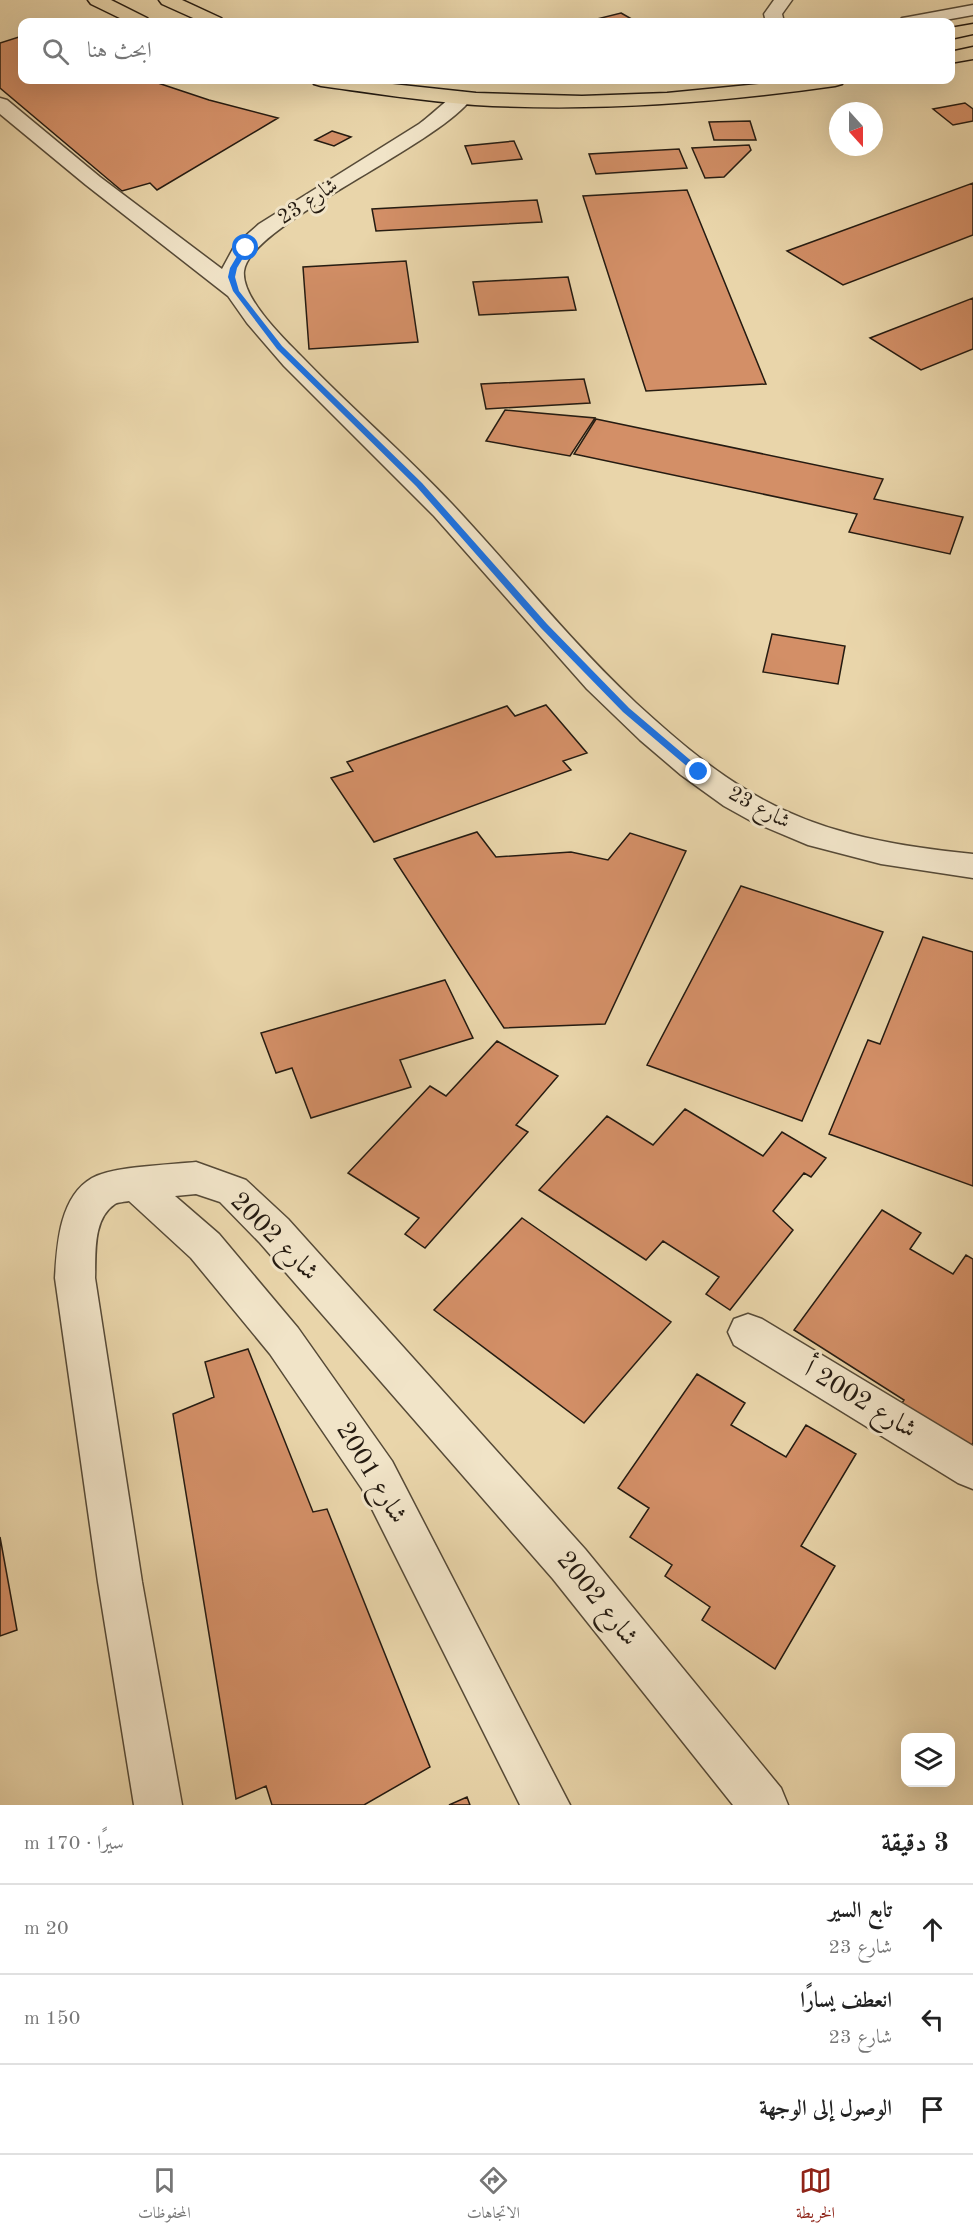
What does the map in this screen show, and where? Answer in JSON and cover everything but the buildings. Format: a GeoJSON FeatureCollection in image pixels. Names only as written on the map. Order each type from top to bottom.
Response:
{"type":"FeatureCollection","features":[{"type":"Feature","properties":{"kind":"highway"},"geometry":{"type":"LineString","coordinates":[[97,0],[133,18]]}},
{"type":"Feature","properties":{"kind":"highway"},"geometry":{"type":"LineString","coordinates":[[168,0],[206,18]]}},
{"type":"Feature","properties":{"kind":"highway"},"geometry":{"type":"LineString","coordinates":[[955,33],[973,29]]}},
{"type":"Feature","properties":{"kind":"highway"},"geometry":{"type":"LineString","coordinates":[[955,57],[973,53]]}},
{"type":"Feature","properties":{"kind":"highway"},"geometry":{"type":"LineString","coordinates":[[352,84],[462,98],[567,102],[687,97],[805,84]]}},
{"type":"Feature","properties":{"kind":"street"},"geometry":{"type":"LineString","coordinates":[[774,18],[773,14],[783,0]]}},
{"type":"Feature","properties":{"kind":"street"},"geometry":{"type":"LineString","coordinates":[[930,18],[973,10]]}},
{"type":"Feature","properties":{"kind":"street","name":"شارع 23"},"geometry":{"type":"LineString","coordinates":[[462,98],[449,114],[363,166],[275,223],[255,239],[233,268],[232,277],[236,291],[280,347],[419,485],[544,626],[626,710],[699,772],[737,799],[789,825],[846,845],[905,857],[973,866]]}},
{"type":"Feature","properties":{"kind":"street"},"geometry":{"type":"LineString","coordinates":[[0,104],[93,181],[236,291]]}},
{"type":"Feature","properties":{"kind":"street","name":"شارع 2002"},"geometry":{"type":"LineString","coordinates":[[158,1805],[120,1582],[75,1278],[77,1239],[85,1210],[104,1190],[136,1184],[196,1178],[233,1191],[274,1231],[569,1564],[764,1805]]}},
{"type":"Feature","properties":{"kind":"street","name":"شارع 2001"},"geometry":{"type":"LineString","coordinates":[[136,1184],[205,1246],[284,1341],[377,1475],[546,1805]]}},
{"type":"Feature","properties":{"kind":"street","name":"شارع 2002 أ"},"geometry":{"type":"LineString","coordinates":[[748,1332],[973,1469]]}},
{"type":"Feature","properties":{"kind":"route"},"geometry":{"type":"LineString","coordinates":[[246,248],[233,268],[232,277],[236,291],[267,332],[419,485],[544,626],[626,710],[699,772]]}}]}
